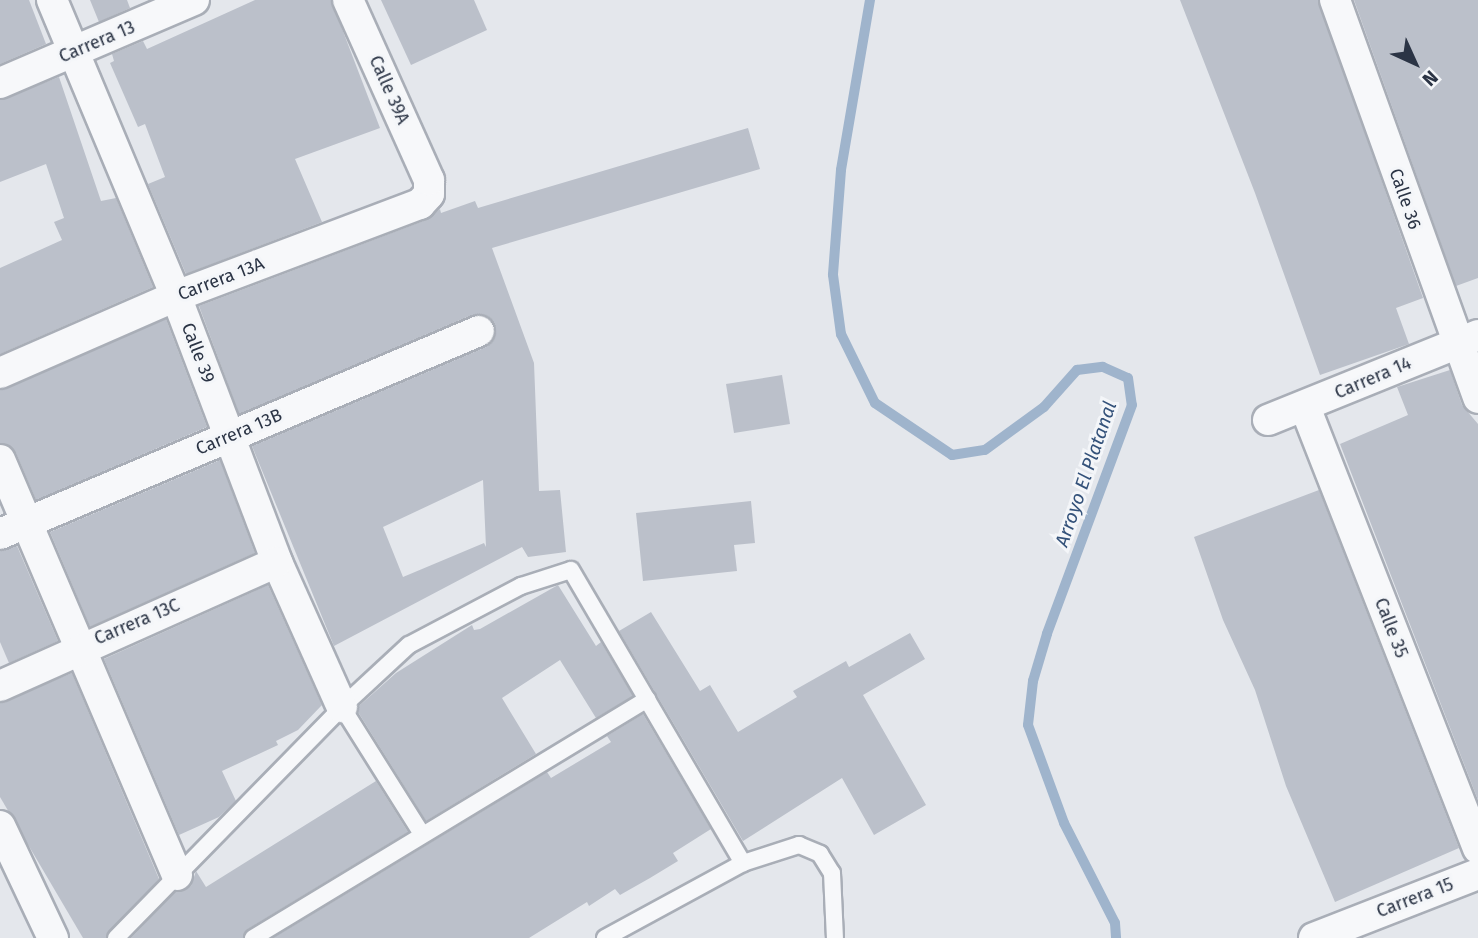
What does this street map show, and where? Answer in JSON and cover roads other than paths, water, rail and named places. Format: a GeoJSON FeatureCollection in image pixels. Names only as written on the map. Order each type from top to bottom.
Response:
{"type":"FeatureCollection","features":[{"type":"Feature","properties":{"kind":"street","name":"Calle 39"},"geometry":{"type":"LineString","coordinates":[[52,0],[176,296],[277,562],[342,707]]}},
{"type":"Feature","properties":{"kind":"street","name":"Carrera 13"},"geometry":{"type":"LineString","coordinates":[[0,83],[194,0]]}},
{"type":"Feature","properties":{"kind":"street","name":"Calle 39A"},"geometry":{"type":"LineString","coordinates":[[348,0],[429,180]]}},
{"type":"Feature","properties":{"kind":"street","name":"Calle 36"},"geometry":{"type":"LineString","coordinates":[[1335,0],[1467,339],[1478,398]]}},
{"type":"Feature","properties":{"kind":"street","name":"Carrera 13A"},"geometry":{"type":"LineString","coordinates":[[0,373],[176,296],[420,204],[429,194],[429,180]]}},
{"type":"Feature","properties":{"kind":"street","name":"Carrera 13B"},"geometry":{"type":"LineString","coordinates":[[0,534],[479,331]]}},
{"type":"Feature","properties":{"kind":"street","name":"Carrera 14"},"geometry":{"type":"LineString","coordinates":[[1268,420],[1467,339]]}},
{"type":"Feature","properties":{"kind":"street","name":"Calle 35"},"geometry":{"type":"LineString","coordinates":[[1305,407],[1478,848]]}},
{"type":"Feature","properties":{"kind":"street"},"geometry":{"type":"LineString","coordinates":[[0,460],[177,874]]}},
{"type":"Feature","properties":{"kind":"street","name":"Carrera 13C"},"geometry":{"type":"LineString","coordinates":[[0,686],[79,647],[277,562]]}},
{"type":"Feature","properties":{"kind":"street"},"geometry":{"type":"LineString","coordinates":[[0,826],[53,938]]}},
{"type":"Feature","properties":{"kind":"street","name":"Carrera 15"},"geometry":{"type":"LineString","coordinates":[[1322,937],[1478,874]]}},
{"type":"Feature","properties":{"kind":"lane"},"geometry":{"type":"LineString","coordinates":[[116,938],[342,707],[409,645],[521,586],[571,569],[743,863]]}},
{"type":"Feature","properties":{"kind":"lane"},"geometry":{"type":"LineString","coordinates":[[253,938],[647,699]]}},
{"type":"Feature","properties":{"kind":"lane"},"geometry":{"type":"LineString","coordinates":[[342,707],[422,834]]}},
{"type":"Feature","properties":{"kind":"lane"},"geometry":{"type":"LineString","coordinates":[[605,938],[743,863],[799,845],[820,854],[832,873],[835,938]]}},
{"type":"Feature","properties":{"kind":"waterway","name":"Arroyo El Platanal"},"geometry":{"type":"LineString","coordinates":[[870,0],[841,170],[833,275],[841,334],[875,403],[952,455],[985,450],[1044,407],[1077,370],[1103,367],[1128,378],[1132,405],[1047,634],[1033,681],[1028,725],[1064,823],[1115,923],[1116,938]]}}]}
